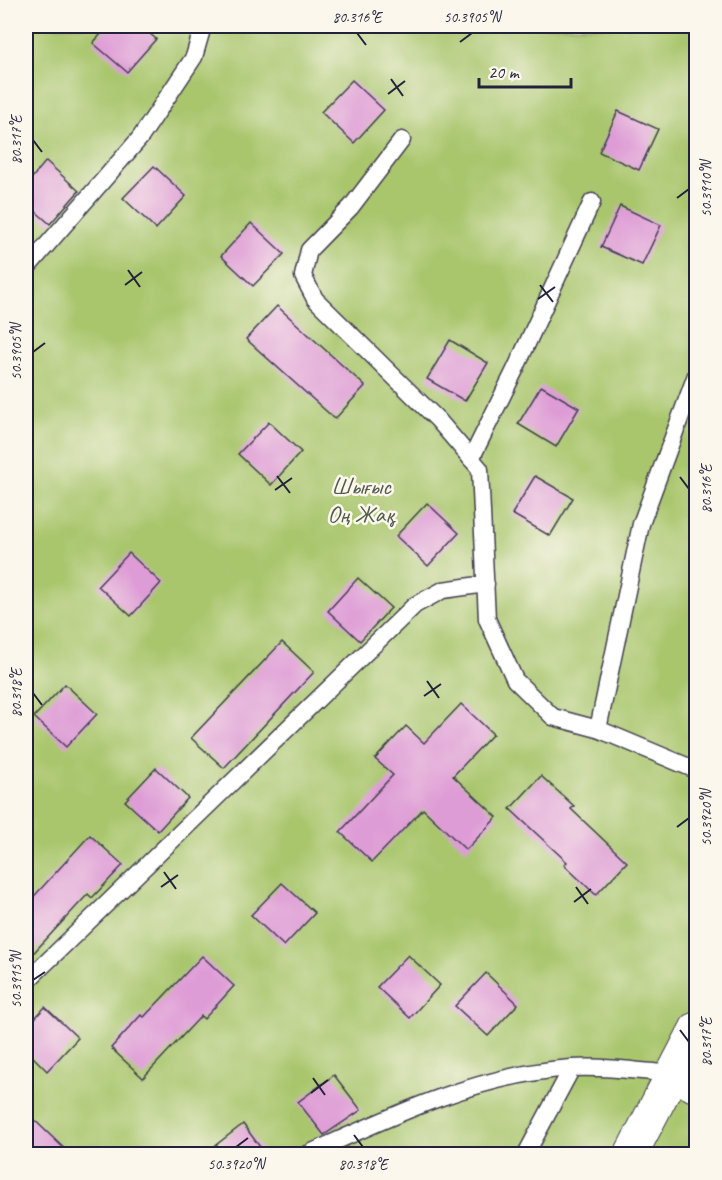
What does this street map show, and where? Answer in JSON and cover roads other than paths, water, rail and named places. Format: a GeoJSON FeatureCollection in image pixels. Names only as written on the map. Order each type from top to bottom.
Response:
{"type":"FeatureCollection","features":[{"type":"Feature","properties":{"kind":"street"},"geometry":{"type":"LineString","coordinates":[[631,1155],[684,1080],[696,1029]]}},
{"type":"Feature","properties":{"kind":"lane"},"geometry":{"type":"LineString","coordinates":[[26,269],[140,138],[194,57],[202,26]]}},
{"type":"Feature","properties":{"kind":"lane"},"geometry":{"type":"LineString","coordinates":[[402,140],[351,207],[309,250],[303,276],[315,300],[438,420],[480,469],[487,619],[515,680],[553,717],[598,729],[696,770]]}},
{"type":"Feature","properties":{"kind":"lane"},"geometry":{"type":"LineString","coordinates":[[471,459],[515,370],[592,202]]}},
{"type":"Feature","properties":{"kind":"lane"},"geometry":{"type":"LineString","coordinates":[[598,729],[641,525],[696,375]]}},
{"type":"Feature","properties":{"kind":"lane"},"geometry":{"type":"LineString","coordinates":[[26,982],[415,605],[443,590],[486,584]]}},
{"type":"Feature","properties":{"kind":"lane"},"geometry":{"type":"LineString","coordinates":[[526,1155],[572,1068]]}},
{"type":"Feature","properties":{"kind":"lane"},"geometry":{"type":"LineString","coordinates":[[308,1155],[377,1122],[480,1084],[572,1068],[684,1080]]}},
{"type":"Feature","properties":{"kind":"park label","name":"Шығыс Оң Жақ"},"geometry":{"type":"Point","coordinates":[361,500]}}]}
